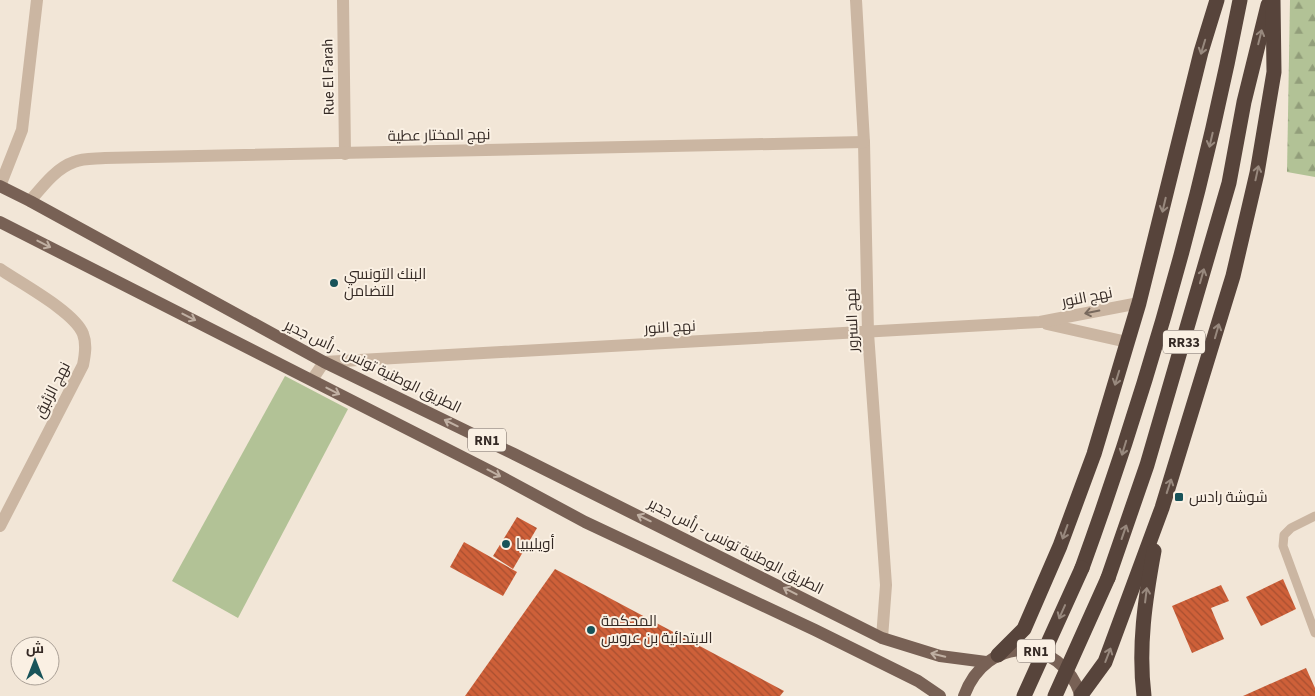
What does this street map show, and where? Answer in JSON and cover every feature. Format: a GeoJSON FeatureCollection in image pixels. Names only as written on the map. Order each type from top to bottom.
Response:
{"type":"FeatureCollection","features":[{"type":"Feature","properties":{"kind":"highway"},"geometry":{"type":"LineString","coordinates":[[992,658],[1024,629],[1047,578],[1094,454],[1139,303],[1201,52],[1217,0]]}},
{"type":"Feature","properties":{"kind":"highway","name":"RR33"},"geometry":{"type":"LineString","coordinates":[[1024,696],[1082,568],[1122,455],[1204,173],[1240,0]]}},
{"type":"Feature","properties":{"kind":"highway"},"geometry":{"type":"LineString","coordinates":[[1081,696],[1105,662],[1162,508],[1233,276],[1257,173],[1274,72],[1271,0]]}},
{"type":"Feature","properties":{"kind":"highway","name":"RR33"},"geometry":{"type":"LineString","coordinates":[[1055,696],[1108,578],[1147,465],[1229,183],[1244,102],[1271,0]]}},
{"type":"Feature","properties":{"kind":"highway"},"geometry":{"type":"LineString","coordinates":[[1144,696],[1141,670],[1142,627],[1162,508]]}},
{"type":"Feature","properties":{"kind":"main road","name":"الطريق الوطنية تونس - رأس جدير"},"geometry":{"type":"LineString","coordinates":[[0,186],[324,362],[514,454],[882,638],[940,656],[992,658]]}},
{"type":"Feature","properties":{"kind":"main road","name":"RN1"},"geometry":{"type":"LineString","coordinates":[[0,222],[496,474],[585,522],[815,630],[918,681],[940,696]]}},
{"type":"Feature","properties":{"kind":"main road","name":"RN1"},"geometry":{"type":"LineString","coordinates":[[992,658],[1014,650],[1032,650],[1049,656],[1063,665],[1074,679],[1081,696]]}},
{"type":"Feature","properties":{"kind":"main road"},"geometry":{"type":"LineString","coordinates":[[964,696],[976,671],[992,658]]}},
{"type":"Feature","properties":{"kind":"street"},"geometry":{"type":"LineString","coordinates":[[0,186],[22,130],[37,0]]}},
{"type":"Feature","properties":{"kind":"street","name":"Rue El Farah"},"geometry":{"type":"LineString","coordinates":[[343,0],[345,154]]}},
{"type":"Feature","properties":{"kind":"street","name":"نهج السرور"},"geometry":{"type":"LineString","coordinates":[[856,0],[864,142],[868,333],[886,585],[882,638]]}},
{"type":"Feature","properties":{"kind":"street","name":"نهج المختار عطية"},"geometry":{"type":"LineString","coordinates":[[30,201],[51,178],[75,161],[105,158],[864,142]]}},
{"type":"Feature","properties":{"kind":"street","name":"نهج الزئبق"},"geometry":{"type":"LineString","coordinates":[[0,269],[68,314],[83,334],[86,348],[83,365],[0,526]]}},
{"type":"Feature","properties":{"kind":"street","name":"نهج النور"},"geometry":{"type":"LineString","coordinates":[[324,362],[1040,322],[1139,303]]}},
{"type":"Feature","properties":{"kind":"street","name":"نهج النور"},"geometry":{"type":"LineString","coordinates":[[1040,322],[1127,342]]}},
{"type":"Feature","properties":{"kind":"street"},"geometry":{"type":"LineString","coordinates":[[312,380],[324,362]]}},
{"type":"Feature","properties":{"kind":"lane"},"geometry":{"type":"LineString","coordinates":[[1315,516],[1291,528],[1284,534],[1283,546],[1315,633]]}},
{"type":"Feature","properties":{"kind":"green space"},"geometry":{"type":"Polygon","coordinates":[[[1290,0],[1315,0],[1315,177],[1287,172],[1290,0]]]}},
{"type":"Feature","properties":{"kind":"green space"},"geometry":{"type":"Polygon","coordinates":[[[285,376],[348,409],[238,618],[172,581],[285,376]]]}},
{"type":"Feature","properties":{"kind":"building"},"geometry":{"type":"Polygon","coordinates":[[[517,517],[537,528],[513,569],[493,556],[517,517]]]}},
{"type":"Feature","properties":{"kind":"building"},"geometry":{"type":"Polygon","coordinates":[[[464,542],[517,572],[503,596],[450,567],[464,542]]]}},
{"type":"Feature","properties":{"kind":"building","name":"المحكمة الابتدائية بن عروس"},"geometry":{"type":"Polygon","coordinates":[[[555,569],[784,691],[780,696],[465,696],[555,569]]]}},
{"type":"Feature","properties":{"kind":"building"},"geometry":{"type":"Polygon","coordinates":[[[1283,579],[1296,609],[1261,626],[1246,597],[1283,579]]]}},
{"type":"Feature","properties":{"kind":"building"},"geometry":{"type":"Polygon","coordinates":[[[1221,585],[1229,601],[1211,608],[1224,639],[1192,653],[1172,606],[1221,585]]]}},
{"type":"Feature","properties":{"kind":"building"},"geometry":{"type":"Polygon","coordinates":[[[1306,668],[1315,688],[1315,696],[1243,696],[1306,668]]]}},
{"type":"Feature","properties":{"kind":"place","name":"البنك التونسي للتضامن"},"geometry":{"type":"Point","coordinates":[334,283]}},
{"type":"Feature","properties":{"kind":"place","name":"شوشة رادس"},"geometry":{"type":"Point","coordinates":[1179,497]}},
{"type":"Feature","properties":{"kind":"place","name":"أويليبيا"},"geometry":{"type":"Point","coordinates":[506,544]}},
{"type":"Feature","properties":{"kind":"place","name":"المحكمة الابتدائية بن عروس"},"geometry":{"type":"Point","coordinates":[591,630]}}]}
